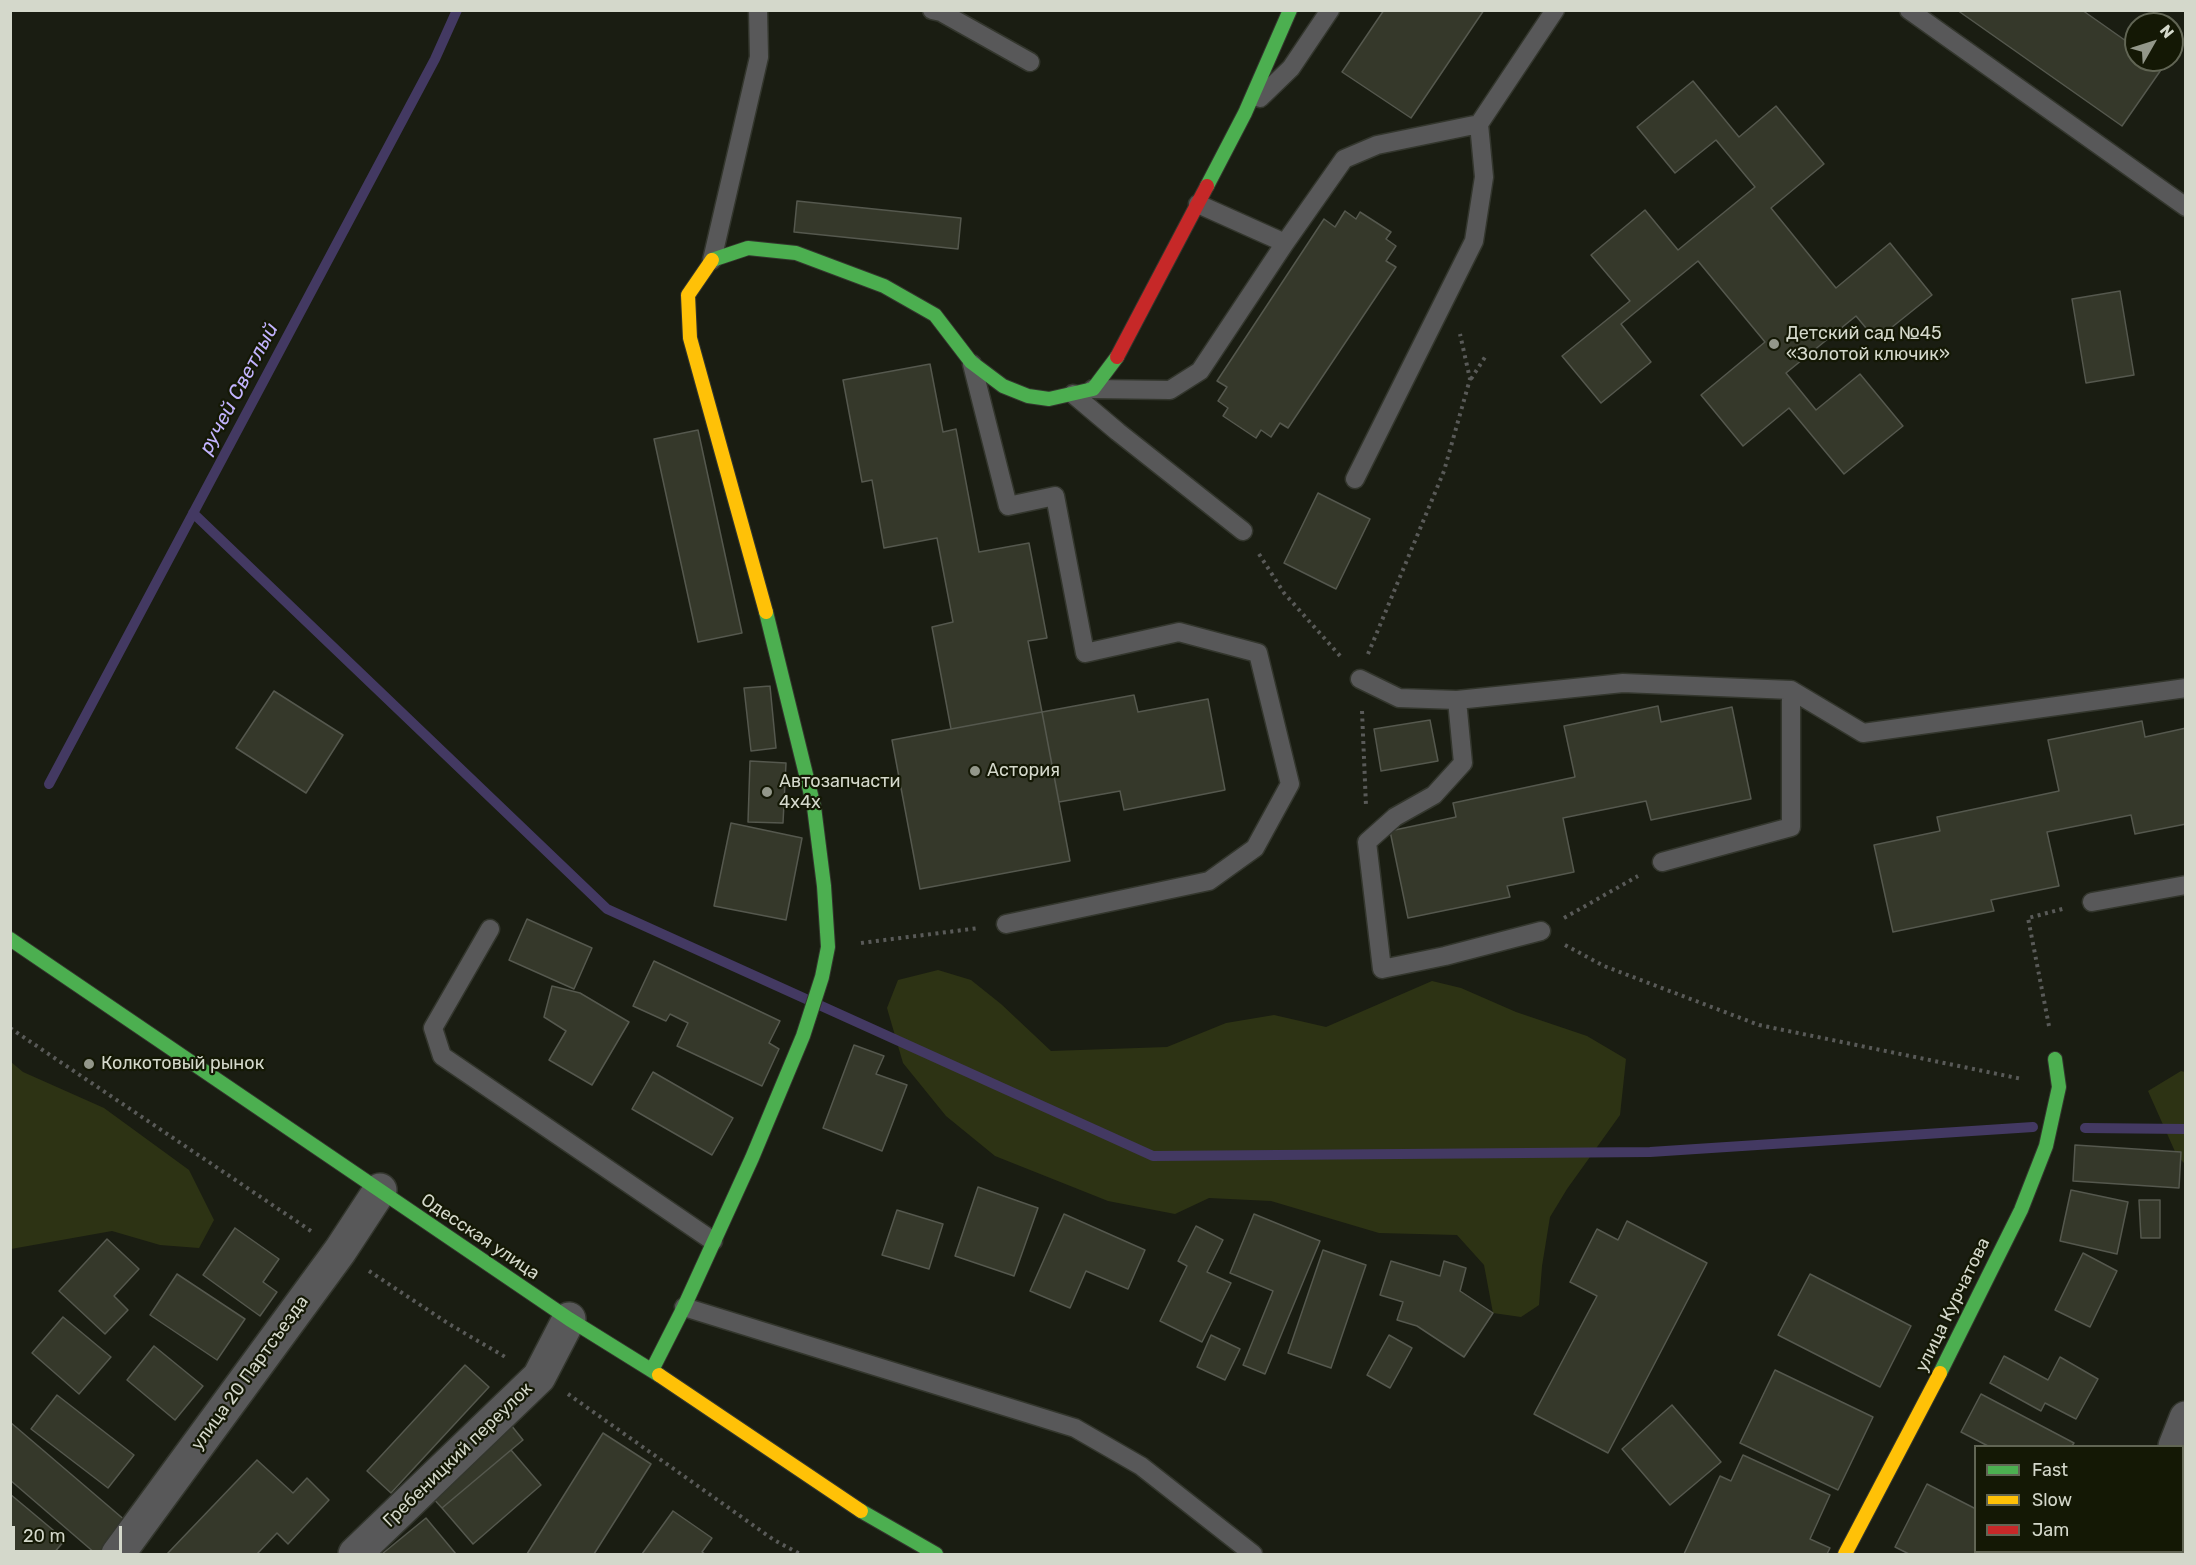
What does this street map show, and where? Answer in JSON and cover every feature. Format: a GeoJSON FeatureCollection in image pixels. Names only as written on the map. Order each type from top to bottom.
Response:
{"type":"FeatureCollection","features":[{"type":"Feature","properties":{"kind":"street"},"geometry":{"type":"LineString","coordinates":[[652,1370],[684,1307],[752,1158],[803,1036],[822,977],[828,947],[824,886],[814,807],[769,621],[690,338],[688,295],[712,260],[748,248],[796,253],[884,286],[935,315],[971,362],[1003,387],[1028,396],[1049,399],[1093,389],[1117,358],[1198,204],[1245,113],[1290,10]]}},
{"type":"Feature","properties":{"kind":"street","name":"Одесская улица"},"geometry":{"type":"LineString","coordinates":[[10,939],[569,1319],[652,1370],[864,1512],[936,1554]]}},
{"type":"Feature","properties":{"kind":"street","name":"улица Курчатова"},"geometry":{"type":"LineString","coordinates":[[1845,1554],[2021,1210],[2046,1146],[2059,1087],[2055,1059]]}},
{"type":"Feature","properties":{"kind":"street","name":"улица 20 Партсъезда"},"geometry":{"type":"LineString","coordinates":[[118,1554],[340,1251],[380,1190]]}},
{"type":"Feature","properties":{"kind":"street","name":"Гребеницкий переулок"},"geometry":{"type":"LineString","coordinates":[[356,1554],[539,1377],[569,1319]]}},
{"type":"Feature","properties":{"kind":"street"},"geometry":{"type":"LineString","coordinates":[[2175,1445],[2186,1418]]}},
{"type":"Feature","properties":{"kind":"lane"},"geometry":{"type":"LineString","coordinates":[[712,260],[759,57],[758,10]]}},
{"type":"Feature","properties":{"kind":"lane"},"geometry":{"type":"LineString","coordinates":[[932,10],[941,12],[1030,62]]}},
{"type":"Feature","properties":{"kind":"lane"},"geometry":{"type":"LineString","coordinates":[[1245,113],[1291,68],[1330,10]]}},
{"type":"Feature","properties":{"kind":"lane"},"geometry":{"type":"LineString","coordinates":[[1355,479],[1473,242],[1484,177],[1479,124],[1555,10]]}},
{"type":"Feature","properties":{"kind":"lane"},"geometry":{"type":"LineString","coordinates":[[1909,10],[2185,209]]}},
{"type":"Feature","properties":{"kind":"lane"},"geometry":{"type":"LineString","coordinates":[[1093,389],[1170,390],[1200,371],[1344,159],[1377,145],[1479,124]]}},
{"type":"Feature","properties":{"kind":"lane"},"geometry":{"type":"LineString","coordinates":[[1198,204],[1286,243]]}},
{"type":"Feature","properties":{"kind":"lane"},"geometry":{"type":"LineString","coordinates":[[971,362],[1008,506],[1055,496],[1085,653],[1179,632],[1258,653],[1290,784],[1255,848],[1209,880],[1006,924]]}},
{"type":"Feature","properties":{"kind":"lane"},"geometry":{"type":"LineString","coordinates":[[1073,394],[1243,531]]}},
{"type":"Feature","properties":{"kind":"lane"},"geometry":{"type":"LineString","coordinates":[[1360,679],[1399,698],[1457,700],[1623,683],[1791,690],[1863,733],[2186,688]]}},
{"type":"Feature","properties":{"kind":"lane"},"geometry":{"type":"LineString","coordinates":[[1662,862],[1791,827],[1791,690]]}},
{"type":"Feature","properties":{"kind":"lane"},"geometry":{"type":"LineString","coordinates":[[1457,700],[1463,764],[1434,795],[1395,817],[1367,842],[1382,969],[1445,956],[1541,931]]}},
{"type":"Feature","properties":{"kind":"lane"},"geometry":{"type":"LineString","coordinates":[[2092,902],[2186,885]]}},
{"type":"Feature","properties":{"kind":"lane"},"geometry":{"type":"LineString","coordinates":[[490,929],[433,1028],[442,1056],[713,1241]]}},
{"type":"Feature","properties":{"kind":"lane"},"geometry":{"type":"LineString","coordinates":[[684,1307],[1075,1428],[1141,1466],[1253,1554]]}},
{"type":"Feature","properties":{"kind":"path"},"geometry":{"type":"LineString","coordinates":[[1450,292],[1470,379]]}},
{"type":"Feature","properties":{"kind":"path"},"geometry":{"type":"LineString","coordinates":[[1367,842],[1360,679],[1369,648],[1444,471],[1470,379],[1487,354]]}},
{"type":"Feature","properties":{"kind":"path"},"geometry":{"type":"LineString","coordinates":[[1243,531],[1284,593],[1360,679]]}},
{"type":"Feature","properties":{"kind":"path"},"geometry":{"type":"LineString","coordinates":[[1541,931],[1662,862]]}},
{"type":"Feature","properties":{"kind":"path"},"geometry":{"type":"LineString","coordinates":[[2055,911],[2028,918],[2055,1059]]}},
{"type":"Feature","properties":{"kind":"path"},"geometry":{"type":"LineString","coordinates":[[828,947],[1006,924]]}},
{"type":"Feature","properties":{"kind":"path"},"geometry":{"type":"LineString","coordinates":[[1541,931],[1604,966],[1759,1025],[2059,1087]]}},
{"type":"Feature","properties":{"kind":"path"},"geometry":{"type":"LineString","coordinates":[[10,1029],[449,1324],[576,1398],[774,1540],[800,1554]]}},
{"type":"Feature","properties":{"kind":"green space"},"geometry":{"type":"Polygon","coordinates":[[[938,970],[971,980],[1001,1004],[1051,1051],[1167,1047],[1226,1023],[1274,1015],[1326,1027],[1432,981],[1461,988],[1516,1012],[1587,1036],[1626,1059],[1620,1115],[1567,1189],[1550,1217],[1542,1266],[1539,1305],[1521,1317],[1493,1313],[1484,1265],[1457,1235],[1379,1233],[1271,1201],[1209,1198],[1175,1214],[1108,1201],[995,1156],[946,1116],[903,1063],[887,1008],[898,980],[938,970]]]}},
{"type":"Feature","properties":{"kind":"green space"},"geometry":{"type":"Polygon","coordinates":[[[11,1062],[23,1072],[104,1108],[189,1170],[214,1220],[199,1248],[160,1245],[112,1231],[11,1249],[11,1062]]]}},
{"type":"Feature","properties":{"kind":"green space"},"geometry":{"type":"Polygon","coordinates":[[[2181,1071],[2185,1072],[2185,1164],[2177,1156],[2148,1091],[2181,1071]]]}},
{"type":"Feature","properties":{"kind":"building"},"geometry":{"type":"Polygon","coordinates":[[[1384,10],[1484,10],[1411,118],[1342,72],[1384,10]]]}},
{"type":"Feature","properties":{"kind":"building"},"geometry":{"type":"Polygon","coordinates":[[[1957,10],[2082,10],[2124,40],[2124,72],[2160,72],[2122,126],[1957,10]]]}},
{"type":"Feature","properties":{"kind":"building"},"geometry":{"type":"Polygon","coordinates":[[[1693,81],[1739,137],[1776,106],[1824,164],[1771,208],[1836,288],[1890,243],[1932,295],[1876,340],[1856,316],[1786,373],[1816,410],[1860,374],[1903,426],[1844,474],[1789,408],[1743,446],[1701,395],[1765,342],[1698,261],[1621,324],[1651,362],[1601,403],[1562,356],[1630,301],[1591,255],[1645,210],[1678,250],[1755,187],[1716,140],[1675,173],[1637,127],[1693,81]]]}},
{"type":"Feature","properties":{"kind":"building"},"geometry":{"type":"Polygon","coordinates":[[[797,201],[961,218],[958,249],[794,232],[797,201]]]}},
{"type":"Feature","properties":{"kind":"building"},"geometry":{"type":"Polygon","coordinates":[[[1345,211],[1356,219],[1360,212],[1391,232],[1386,239],[1396,246],[1386,261],[1396,267],[1288,428],[1280,423],[1271,437],[1261,430],[1256,438],[1223,416],[1228,408],[1218,401],[1227,387],[1217,381],[1324,219],[1335,227],[1345,211]]]}},
{"type":"Feature","properties":{"kind":"building"},"geometry":{"type":"Polygon","coordinates":[[[2120,291],[2134,375],[2086,383],[2072,299],[2120,291]]]}},
{"type":"Feature","properties":{"kind":"building"},"geometry":{"type":"Polygon","coordinates":[[[930,364],[943,432],[956,429],[979,552],[1029,543],[1047,638],[1028,641],[1042,712],[951,729],[932,627],[953,622],[937,538],[884,548],[872,480],[862,482],[843,380],[930,364]]]}},
{"type":"Feature","properties":{"kind":"building"},"geometry":{"type":"Polygon","coordinates":[[[698,430],[742,633],[698,642],[654,439],[698,430]]]}},
{"type":"Feature","properties":{"kind":"building"},"geometry":{"type":"Polygon","coordinates":[[[1318,493],[1370,519],[1336,589],[1284,563],[1318,493]]]}},
{"type":"Feature","properties":{"kind":"building"},"geometry":{"type":"Polygon","coordinates":[[[770,686],[776,748],[751,751],[744,688],[770,686]]]}},
{"type":"Feature","properties":{"kind":"building"},"geometry":{"type":"Polygon","coordinates":[[[274,691],[343,735],[306,793],[236,748],[274,691]]]}},
{"type":"Feature","properties":{"kind":"building"},"geometry":{"type":"Polygon","coordinates":[[[1134,695],[1138,712],[1208,699],[1225,790],[1124,810],[1120,791],[1059,802],[1042,712],[1134,695]]]}},
{"type":"Feature","properties":{"kind":"building"},"geometry":{"type":"Polygon","coordinates":[[[1658,706],[1661,722],[1732,707],[1751,799],[1651,820],[1646,801],[1563,818],[1574,872],[1507,886],[1510,897],[1408,918],[1390,831],[1456,817],[1453,803],[1575,777],[1564,726],[1658,706]]]}},
{"type":"Feature","properties":{"kind":"building","name":"Астория"},"geometry":{"type":"Polygon","coordinates":[[[1042,712],[1070,861],[920,889],[892,740],[1042,712]]]}},
{"type":"Feature","properties":{"kind":"building"},"geometry":{"type":"Polygon","coordinates":[[[1430,720],[1438,761],[1381,771],[1374,729],[1430,720]]]}},
{"type":"Feature","properties":{"kind":"building"},"geometry":{"type":"Polygon","coordinates":[[[2142,721],[2145,737],[2186,728],[2186,824],[2135,834],[2131,815],[2047,832],[2059,886],[1991,900],[1994,911],[1893,932],[1874,845],[1940,831],[1937,817],[2059,791],[2048,740],[2142,721]]]}},
{"type":"Feature","properties":{"kind":"building","name":"Автозапчасти 4х4х"},"geometry":{"type":"Polygon","coordinates":[[[750,761],[786,763],[783,823],[748,822],[750,761]]]}},
{"type":"Feature","properties":{"kind":"building"},"geometry":{"type":"Polygon","coordinates":[[[731,823],[802,838],[786,920],[714,906],[731,823]]]}},
{"type":"Feature","properties":{"kind":"building"},"geometry":{"type":"Polygon","coordinates":[[[527,919],[592,948],[574,989],[509,960],[527,919]]]}},
{"type":"Feature","properties":{"kind":"building"},"geometry":{"type":"Polygon","coordinates":[[[654,961],[780,1021],[769,1043],[779,1049],[762,1086],[677,1046],[688,1023],[670,1014],[666,1021],[633,1006],[654,961]]]}},
{"type":"Feature","properties":{"kind":"building"},"geometry":{"type":"Polygon","coordinates":[[[552,986],[580,993],[629,1022],[592,1085],[549,1060],[566,1031],[544,1017],[552,986]]]}},
{"type":"Feature","properties":{"kind":"building"},"geometry":{"type":"Polygon","coordinates":[[[854,1045],[884,1056],[876,1074],[907,1085],[882,1151],[823,1128],[854,1045]]]}},
{"type":"Feature","properties":{"kind":"building"},"geometry":{"type":"Polygon","coordinates":[[[653,1072],[733,1118],[712,1155],[632,1109],[653,1072]]]}},
{"type":"Feature","properties":{"kind":"building"},"geometry":{"type":"Polygon","coordinates":[[[2075,1145],[2181,1152],[2179,1188],[2073,1181],[2075,1145]]]}},
{"type":"Feature","properties":{"kind":"building"},"geometry":{"type":"Polygon","coordinates":[[[978,1187],[1038,1208],[1014,1276],[955,1256],[978,1187]]]}},
{"type":"Feature","properties":{"kind":"building"},"geometry":{"type":"Polygon","coordinates":[[[2071,1190],[2128,1202],[2117,1254],[2060,1241],[2071,1190]]]}},
{"type":"Feature","properties":{"kind":"building"},"geometry":{"type":"Polygon","coordinates":[[[2139,1200],[2160,1200],[2160,1238],[2141,1238],[2139,1200]]]}},
{"type":"Feature","properties":{"kind":"building"},"geometry":{"type":"Polygon","coordinates":[[[897,1210],[943,1224],[929,1269],[882,1255],[897,1210]]]}},
{"type":"Feature","properties":{"kind":"building"},"geometry":{"type":"Polygon","coordinates":[[[1064,1214],[1145,1250],[1128,1289],[1086,1271],[1070,1308],[1030,1291],[1064,1214]]]}},
{"type":"Feature","properties":{"kind":"building"},"geometry":{"type":"Polygon","coordinates":[[[1254,1214],[1320,1241],[1265,1374],[1243,1365],[1273,1291],[1230,1273],[1254,1214]]]}},
{"type":"Feature","properties":{"kind":"building"},"geometry":{"type":"Polygon","coordinates":[[[1627,1221],[1707,1263],[1608,1453],[1534,1414],[1597,1296],[1570,1282],[1597,1229],[1618,1240],[1627,1221]]]}},
{"type":"Feature","properties":{"kind":"building"},"geometry":{"type":"Polygon","coordinates":[[[1196,1226],[1223,1240],[1207,1272],[1231,1283],[1202,1342],[1160,1321],[1187,1266],[1178,1261],[1196,1226]]]}},
{"type":"Feature","properties":{"kind":"building"},"geometry":{"type":"Polygon","coordinates":[[[235,1228],[279,1259],[263,1282],[277,1292],[260,1316],[203,1275],[235,1228]]]}},
{"type":"Feature","properties":{"kind":"building"},"geometry":{"type":"Polygon","coordinates":[[[107,1239],[139,1269],[114,1296],[128,1310],[105,1334],[59,1291],[107,1239]]]}},
{"type":"Feature","properties":{"kind":"building"},"geometry":{"type":"Polygon","coordinates":[[[1323,1250],[1366,1265],[1331,1368],[1288,1353],[1323,1250]]]}},
{"type":"Feature","properties":{"kind":"building"},"geometry":{"type":"Polygon","coordinates":[[[2083,1253],[2117,1271],[2090,1327],[2055,1310],[2083,1253]]]}},
{"type":"Feature","properties":{"kind":"building"},"geometry":{"type":"Polygon","coordinates":[[[1391,1261],[1440,1276],[1444,1261],[1466,1268],[1460,1291],[1493,1313],[1464,1357],[1417,1326],[1397,1320],[1403,1302],[1380,1295],[1391,1261]]]}},
{"type":"Feature","properties":{"kind":"building"},"geometry":{"type":"Polygon","coordinates":[[[177,1274],[245,1319],[217,1360],[150,1315],[177,1274]]]}},
{"type":"Feature","properties":{"kind":"building"},"geometry":{"type":"Polygon","coordinates":[[[1810,1274],[1911,1326],[1880,1387],[1778,1335],[1810,1274]]]}},
{"type":"Feature","properties":{"kind":"building"},"geometry":{"type":"Polygon","coordinates":[[[63,1317],[111,1357],[79,1394],[32,1353],[63,1317]]]}},
{"type":"Feature","properties":{"kind":"building"},"geometry":{"type":"Polygon","coordinates":[[[1211,1335],[1240,1349],[1225,1380],[1197,1367],[1211,1335]]]}},
{"type":"Feature","properties":{"kind":"building"},"geometry":{"type":"Polygon","coordinates":[[[1389,1335],[1412,1348],[1390,1388],[1367,1375],[1389,1335]]]}},
{"type":"Feature","properties":{"kind":"building"},"geometry":{"type":"Polygon","coordinates":[[[154,1346],[203,1386],[175,1420],[127,1380],[154,1346]]]}},
{"type":"Feature","properties":{"kind":"building"},"geometry":{"type":"Polygon","coordinates":[[[2004,1356],[2048,1380],[2060,1357],[2098,1379],[2076,1419],[2045,1403],[2041,1411],[1990,1383],[2004,1356]]]}},
{"type":"Feature","properties":{"kind":"building"},"geometry":{"type":"Polygon","coordinates":[[[465,1365],[489,1387],[391,1493],[367,1471],[465,1365]]]}},
{"type":"Feature","properties":{"kind":"building"},"geometry":{"type":"Polygon","coordinates":[[[1775,1370],[1873,1417],[1838,1490],[1740,1443],[1775,1370]]]}},
{"type":"Feature","properties":{"kind":"building"},"geometry":{"type":"Polygon","coordinates":[[[1981,1394],[2074,1443],[2073,1445],[1986,1445],[1961,1432],[1981,1394]]]}},
{"type":"Feature","properties":{"kind":"building"},"geometry":{"type":"Polygon","coordinates":[[[57,1395],[134,1455],[108,1488],[31,1429],[57,1395]]]}},
{"type":"Feature","properties":{"kind":"building"},"geometry":{"type":"Polygon","coordinates":[[[1672,1405],[1721,1462],[1670,1505],[1622,1449],[1672,1405]]]}},
{"type":"Feature","properties":{"kind":"building"},"geometry":{"type":"Polygon","coordinates":[[[507,1420],[523,1440],[442,1508],[431,1496],[507,1420]]]}},
{"type":"Feature","properties":{"kind":"building"},"geometry":{"type":"Polygon","coordinates":[[[10,1422],[127,1522],[99,1554],[96,1554],[10,1480],[10,1422]]]}},
{"type":"Feature","properties":{"kind":"building"},"geometry":{"type":"Polygon","coordinates":[[[603,1433],[651,1464],[594,1554],[527,1554],[603,1433]]]}},
{"type":"Feature","properties":{"kind":"building"},"geometry":{"type":"Polygon","coordinates":[[[511,1450],[541,1485],[473,1544],[442,1508],[511,1450]]]}},
{"type":"Feature","properties":{"kind":"building"},"geometry":{"type":"Polygon","coordinates":[[[1743,1455],[1830,1495],[1810,1539],[1830,1548],[1827,1554],[1684,1554],[1720,1476],[1731,1481],[1743,1455]]]}},
{"type":"Feature","properties":{"kind":"building"},"geometry":{"type":"Polygon","coordinates":[[[257,1460],[293,1493],[307,1478],[329,1500],[288,1544],[277,1533],[257,1554],[167,1554],[257,1460]]]}},
{"type":"Feature","properties":{"kind":"building"},"geometry":{"type":"Polygon","coordinates":[[[1927,1484],[1974,1508],[1974,1553],[2009,1553],[1909,1554],[1895,1547],[1927,1484]]]}},
{"type":"Feature","properties":{"kind":"building"},"geometry":{"type":"Polygon","coordinates":[[[10,1494],[65,1540],[53,1554],[10,1554],[10,1494]]]}},
{"type":"Feature","properties":{"kind":"building"},"geometry":{"type":"Polygon","coordinates":[[[673,1511],[712,1538],[702,1552],[705,1554],[642,1554],[673,1511]]]}},
{"type":"Feature","properties":{"kind":"building"},"geometry":{"type":"Polygon","coordinates":[[[2184,1512],[2186,1513],[2186,1554],[2164,1554],[2184,1553],[2184,1512]]]}},
{"type":"Feature","properties":{"kind":"building"},"geometry":{"type":"Polygon","coordinates":[[[426,1518],[456,1554],[382,1554],[426,1518]]]}},
{"type":"Feature","properties":{"kind":"building"},"geometry":{"type":"Polygon","coordinates":[[[2063,1553],[2090,1553],[2089,1554],[2063,1553]]]}},
{"type":"Feature","properties":{"kind":"waterway","name":"ручей Светлый"},"geometry":{"type":"LineString","coordinates":[[49,784],[435,59],[457,10]]}},
{"type":"Feature","properties":{"kind":"waterway"},"geometry":{"type":"LineString","coordinates":[[193,513],[607,909],[1153,1156],[1650,1152],[2033,1127]]}},
{"type":"Feature","properties":{"kind":"waterway"},"geometry":{"type":"LineString","coordinates":[[2085,1128],[2186,1129]]}},
{"type":"Feature","properties":{"kind":"traffic: fast"},"geometry":{"type":"LineString","coordinates":[[1207,186],[1245,113],[1290,10]]}},
{"type":"Feature","properties":{"kind":"traffic: fast"},"geometry":{"type":"LineString","coordinates":[[712,260],[748,248],[796,253],[884,286],[935,315],[971,362],[1003,386],[1028,396],[1049,399],[1093,389],[1117,357]]}},
{"type":"Feature","properties":{"kind":"traffic: fast"},"geometry":{"type":"LineString","coordinates":[[652,1370],[684,1307],[752,1158],[803,1036],[822,977],[828,947],[824,886],[814,807],[766,612]]}},
{"type":"Feature","properties":{"kind":"traffic: fast"},"geometry":{"type":"LineString","coordinates":[[10,939],[569,1319],[659,1375]]}},
{"type":"Feature","properties":{"kind":"traffic: fast"},"geometry":{"type":"LineString","coordinates":[[1940,1373],[2021,1210],[2046,1146],[2059,1087],[2055,1059]]}},
{"type":"Feature","properties":{"kind":"traffic: fast"},"geometry":{"type":"LineString","coordinates":[[861,1511],[936,1554]]}},
{"type":"Feature","properties":{"kind":"traffic: slow"},"geometry":{"type":"LineString","coordinates":[[712,260],[688,295],[690,338],[766,612]]}},
{"type":"Feature","properties":{"kind":"traffic: slow"},"geometry":{"type":"LineString","coordinates":[[1845,1554],[1940,1373]]}},
{"type":"Feature","properties":{"kind":"traffic: slow"},"geometry":{"type":"LineString","coordinates":[[659,1375],[861,1511]]}},
{"type":"Feature","properties":{"kind":"traffic: jam"},"geometry":{"type":"LineString","coordinates":[[1117,357],[1207,186]]}},
{"type":"Feature","properties":{"kind":"place","name":"Детский сад №45 «Золотой ключик»"},"geometry":{"type":"Point","coordinates":[1774,344]}},
{"type":"Feature","properties":{"kind":"place","name":"Астория"},"geometry":{"type":"Point","coordinates":[975,771]}},
{"type":"Feature","properties":{"kind":"place","name":"Автозапчасти 4х4х"},"geometry":{"type":"Point","coordinates":[767,792]}},
{"type":"Feature","properties":{"kind":"place","name":"Колкотовый рынок"},"geometry":{"type":"Point","coordinates":[89,1064]}}]}
